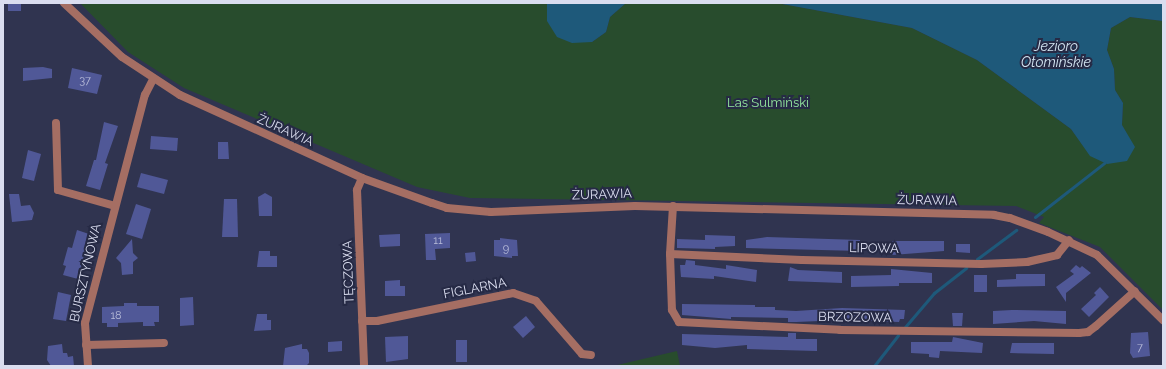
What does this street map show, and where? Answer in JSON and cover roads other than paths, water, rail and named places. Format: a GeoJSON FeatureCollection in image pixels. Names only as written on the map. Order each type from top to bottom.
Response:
{"type":"FeatureCollection","features":[{"type":"Feature","properties":{"kind":"street","name":"ŻURAWIA"},"geometry":{"type":"LineString","coordinates":[[64,3],[122,57],[153,79],[203,107],[362,178],[432,203],[471,211],[673,206],[994,215],[1010,218],[1069,240],[1098,256],[1163,320]]}},
{"type":"Feature","properties":{"kind":"street","name":"BURSZTYNOWA"},"geometry":{"type":"LineString","coordinates":[[88,366],[85,323],[145,95],[153,79]]}},
{"type":"Feature","properties":{"kind":"street"},"geometry":{"type":"LineString","coordinates":[[56,123],[58,190],[115,206]]}},
{"type":"Feature","properties":{"kind":"street","name":"TĘCZOWA"},"geometry":{"type":"LineString","coordinates":[[362,178],[357,190],[364,366]]}},
{"type":"Feature","properties":{"kind":"street","name":"BRZOZOWA"},"geometry":{"type":"LineString","coordinates":[[673,206],[670,254],[672,310],[675,320],[717,326],[1079,333],[1088,332],[1096,326],[1134,291]]}},
{"type":"Feature","properties":{"kind":"street","name":"LIPOWA"},"geometry":{"type":"LineString","coordinates":[[670,254],[802,260],[1019,262],[1057,255],[1069,240]]}},
{"type":"Feature","properties":{"kind":"street","name":"FIGLARNA"},"geometry":{"type":"LineString","coordinates":[[362,321],[377,321],[513,293],[533,298],[582,354],[591,355]]}},
{"type":"Feature","properties":{"kind":"street"},"geometry":{"type":"LineString","coordinates":[[86,345],[164,343]]}},
{"type":"Feature","properties":{"kind":"water"},"geometry":{"type":"Polygon","coordinates":[[[547,3],[626,3],[610,17],[606,32],[592,42],[572,43],[557,37],[547,21],[547,3]]]}},
{"type":"Feature","properties":{"kind":"water","name":"Jezioro Otomińskie"},"geometry":{"type":"Polygon","coordinates":[[[777,3],[1163,3],[1163,21],[1130,17],[1111,28],[1107,50],[1114,69],[1115,90],[1123,103],[1122,125],[1135,147],[1127,161],[1107,164],[1090,156],[1071,129],[977,60],[912,28],[777,3]]]}},
{"type":"Feature","properties":{"kind":"waterway"},"geometry":{"type":"LineString","coordinates":[[1035,217],[1104,163]]}},
{"type":"Feature","properties":{"kind":"waterway"},"geometry":{"type":"LineString","coordinates":[[977,259],[1016,230]]}},
{"type":"Feature","properties":{"kind":"waterway"},"geometry":{"type":"LineString","coordinates":[[905,327],[934,293],[966,268]]}},
{"type":"Feature","properties":{"kind":"waterway"},"geometry":{"type":"LineString","coordinates":[[874,366],[898,335]]}},
{"type":"Feature","properties":{"kind":"park label","name":"Las Sulmiński"},"geometry":{"type":"Point","coordinates":[768,103]}}]}
